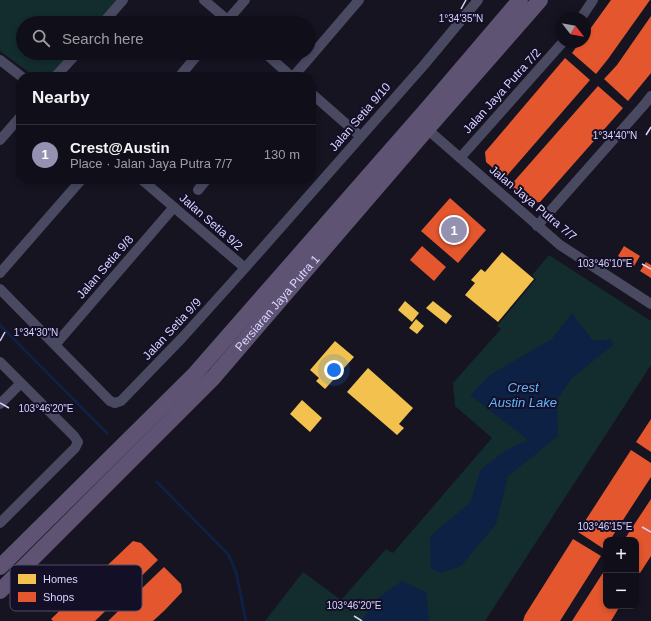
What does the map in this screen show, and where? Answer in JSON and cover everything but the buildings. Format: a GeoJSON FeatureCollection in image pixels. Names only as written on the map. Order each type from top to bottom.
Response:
{"type":"FeatureCollection","features":[{"type":"Feature","properties":{"kind":"main road","name":"Persiaran Jaya Putra 1"},"geometry":{"type":"LineString","coordinates":[[0,567],[194,375],[428,109],[520,0]]}},
{"type":"Feature","properties":{"kind":"main road","name":"Persiaran Jaya Putra 1"},"geometry":{"type":"LineString","coordinates":[[27,565],[213,378],[540,0]]}},
{"type":"Feature","properties":{"kind":"main road","name":"Persiaran Jaya Putra 1"},"geometry":{"type":"LineString","coordinates":[[0,592],[10,582]]}},
{"type":"Feature","properties":{"kind":"street"},"geometry":{"type":"LineString","coordinates":[[109,16],[123,0]]}},
{"type":"Feature","properties":{"kind":"street"},"geometry":{"type":"LineString","coordinates":[[204,0],[221,16]]}},
{"type":"Feature","properties":{"kind":"street"},"geometry":{"type":"LineString","coordinates":[[233,16],[245,0]]}},
{"type":"Feature","properties":{"kind":"street"},"geometry":{"type":"LineString","coordinates":[[316,50],[359,0]]}},
{"type":"Feature","properties":{"kind":"street","name":"Jalan Setia 9/10"},"geometry":{"type":"LineString","coordinates":[[245,268],[424,65],[478,0]]}},
{"type":"Feature","properties":{"kind":"street"},"geometry":{"type":"LineString","coordinates":[[585,12],[593,0]]}},
{"type":"Feature","properties":{"kind":"street","name":"Jalan Jaya Putra 7/2"},"geometry":{"type":"LineString","coordinates":[[460,158],[558,48]]}},
{"type":"Feature","properties":{"kind":"street"},"geometry":{"type":"LineString","coordinates":[[0,60],[16,72]]}},
{"type":"Feature","properties":{"kind":"street"},"geometry":{"type":"LineString","coordinates":[[60,72],[71,60]]}},
{"type":"Feature","properties":{"kind":"street"},"geometry":{"type":"LineString","coordinates":[[183,72],[193,60]]}},
{"type":"Feature","properties":{"kind":"street"},"geometry":{"type":"LineString","coordinates":[[273,60],[287,72]]}},
{"type":"Feature","properties":{"kind":"street"},"geometry":{"type":"LineString","coordinates":[[297,72],[308,60]]}},
{"type":"Feature","properties":{"kind":"street"},"geometry":{"type":"LineString","coordinates":[[538,226],[651,96]]}},
{"type":"Feature","properties":{"kind":"street"},"geometry":{"type":"LineString","coordinates":[[316,97],[360,136]]}},
{"type":"Feature","properties":{"kind":"street"},"geometry":{"type":"LineString","coordinates":[[0,140],[16,122]]}},
{"type":"Feature","properties":{"kind":"street","name":"Jalan Jaya Putra 7/7"},"geometry":{"type":"LineString","coordinates":[[427,129],[560,245],[651,304]]}},
{"type":"Feature","properties":{"kind":"street"},"geometry":{"type":"LineString","coordinates":[[0,273],[78,184]]}},
{"type":"Feature","properties":{"kind":"street","name":"Jalan Setia 9/2"},"geometry":{"type":"LineString","coordinates":[[148,184],[245,268]]}},
{"type":"Feature","properties":{"kind":"street"},"geometry":{"type":"LineString","coordinates":[[198,190],[203,184]]}},
{"type":"Feature","properties":{"kind":"street","name":"Jalan Setia 9/8"},"geometry":{"type":"LineString","coordinates":[[55,345],[174,207]]}},
{"type":"Feature","properties":{"kind":"street","name":"Jalan Setia 9/9"},"geometry":{"type":"LineString","coordinates":[[55,345],[110,401],[115,403],[121,401],[182,338],[245,268]]}},
{"type":"Feature","properties":{"kind":"street"},"geometry":{"type":"LineString","coordinates":[[0,288],[55,345]]}},
{"type":"Feature","properties":{"kind":"street"},"geometry":{"type":"LineString","coordinates":[[0,362],[74,436],[78,442],[75,448],[0,523]]}},
{"type":"Feature","properties":{"kind":"street"},"geometry":{"type":"LineString","coordinates":[[0,404],[21,383]]}},
{"type":"Feature","properties":{"kind":"green space"},"geometry":{"type":"Polygon","coordinates":[[[0,0],[118,0],[104,16],[16,16],[16,60],[66,60],[56,72],[28,72],[0,51],[0,0]]]}},
{"type":"Feature","properties":{"kind":"green space"},"geometry":{"type":"Polygon","coordinates":[[[549,255],[651,321],[651,365],[485,621],[265,621],[303,572],[341,600],[386,549],[393,553],[492,438],[455,406],[453,383],[501,329],[497,326],[536,279],[532,275],[549,255]]]}},
{"type":"Feature","properties":{"kind":"water","name":"Crest Austin Lake"},"geometry":{"type":"Polygon","coordinates":[[[572,313],[593,341],[611,339],[613,345],[572,378],[557,399],[558,436],[508,476],[496,524],[461,566],[440,573],[431,568],[430,536],[470,503],[481,469],[507,450],[528,440],[470,395],[490,375],[552,339],[572,313]]]}},
{"type":"Feature","properties":{"kind":"water"},"geometry":{"type":"Polygon","coordinates":[[[402,581],[426,592],[429,621],[361,621],[378,598],[402,581]]]}},
{"type":"Feature","properties":{"kind":"waterway"},"geometry":{"type":"LineString","coordinates":[[0,325],[107,433]]}},
{"type":"Feature","properties":{"kind":"waterway"},"geometry":{"type":"LineString","coordinates":[[157,482],[228,554],[236,572],[246,621]]}},
{"type":"Feature","properties":{"kind":"place","name":"Crest@Austin"},"geometry":{"type":"Point","coordinates":[454,230]}}]}
